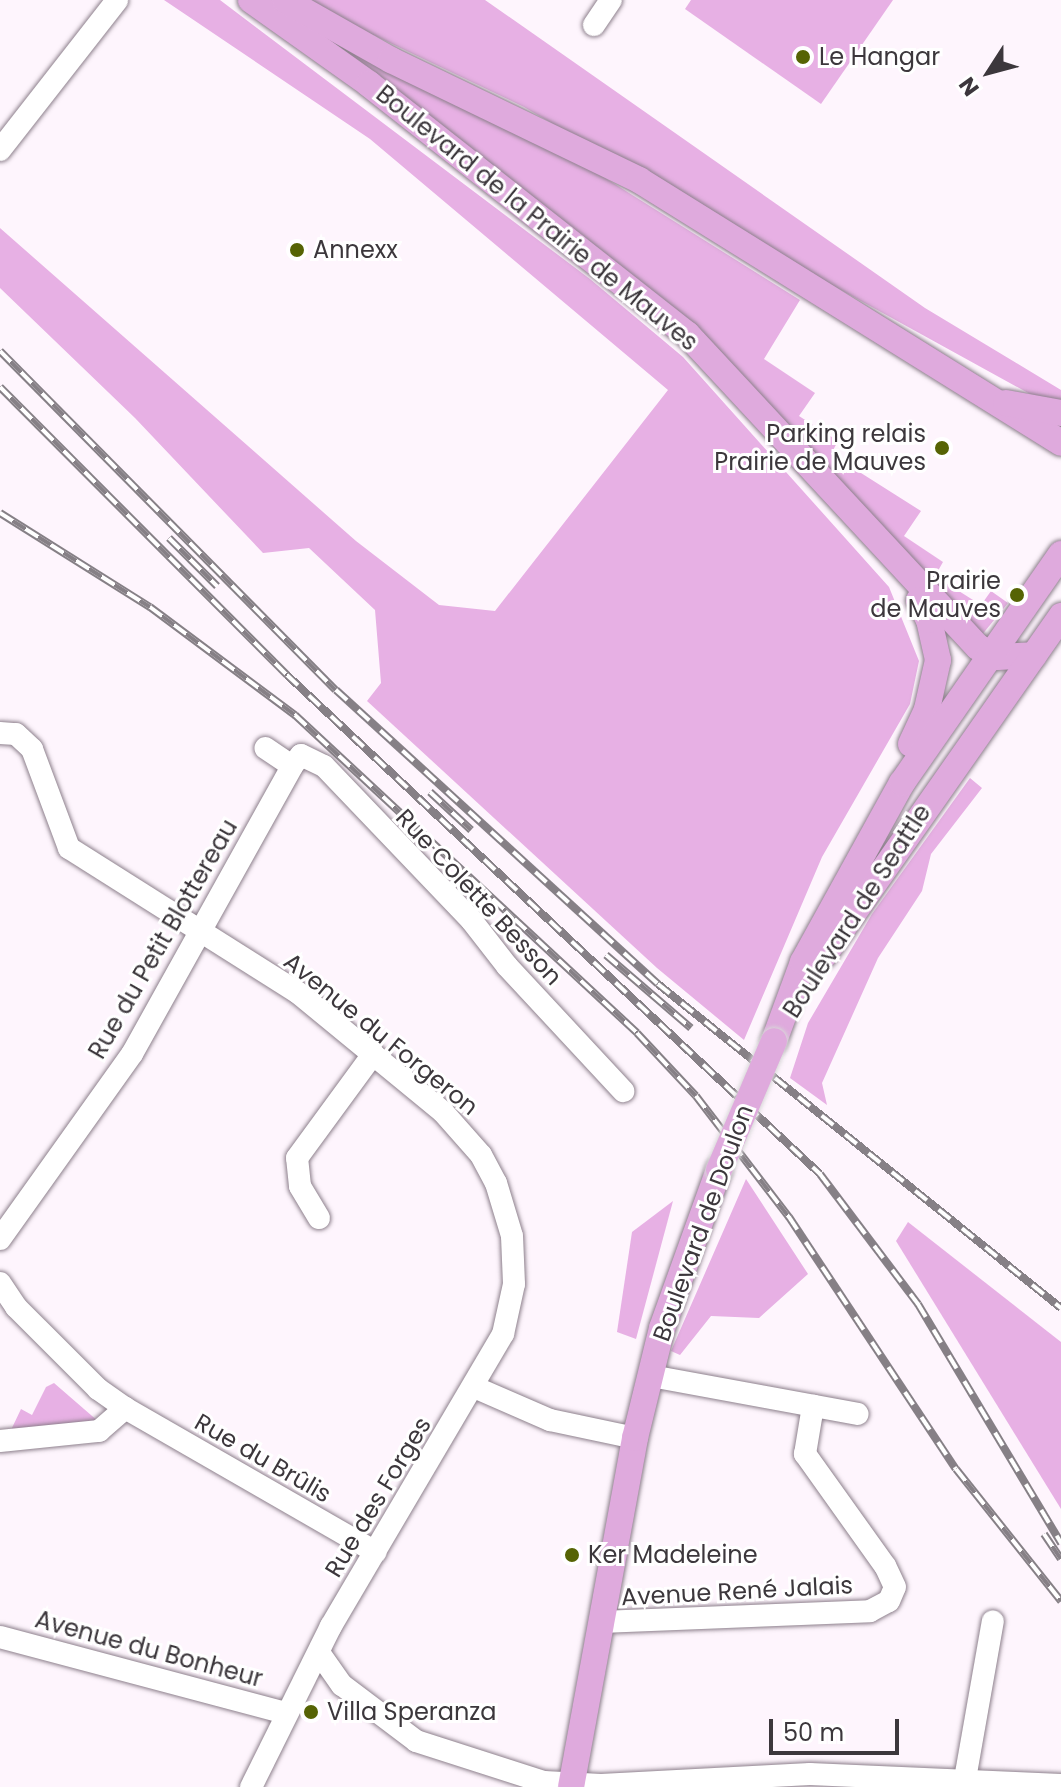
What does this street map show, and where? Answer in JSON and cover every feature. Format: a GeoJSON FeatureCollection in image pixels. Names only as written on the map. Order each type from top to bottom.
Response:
{"type":"FeatureCollection","features":[{"type":"Feature","properties":{"kind":"main road","name":"Boulevard de la Prairie de Mauves"},"geometry":{"type":"LineString","coordinates":[[251,0],[369,84],[687,334],[898,566],[987,654]]}},
{"type":"Feature","properties":{"kind":"main road","name":"Boulevard de la Prairie de Mauves"},"geometry":{"type":"LineString","coordinates":[[285,0],[391,60],[639,180],[1061,443]]}},
{"type":"Feature","properties":{"kind":"main road","name":"Boulevard de la Prairie de Mauves"},"geometry":{"type":"LineString","coordinates":[[997,403],[1061,413]]}},
{"type":"Feature","properties":{"kind":"main road","name":"Boulevard de Seattle"},"geometry":{"type":"LineString","coordinates":[[774,1041],[787,995],[832,907],[949,711],[1061,554]]}},
{"type":"Feature","properties":{"kind":"main road","name":"Boulevard de la Prairie de Mauves"},"geometry":{"type":"LineString","coordinates":[[832,907],[844,857],[920,728],[937,680],[929,620],[898,566]]}},
{"type":"Feature","properties":{"kind":"main road","name":"Boulevard de Seattle"},"geometry":{"type":"LineString","coordinates":[[774,1041],[834,939],[1055,623],[1061,602]]}},
{"type":"Feature","properties":{"kind":"main road"},"geometry":{"type":"LineString","coordinates":[[987,654],[1034,655]]}},
{"type":"Feature","properties":{"kind":"main road"},"geometry":{"type":"LineString","coordinates":[[949,711],[952,732],[963,751]]}},
{"type":"Feature","properties":{"kind":"main road","name":"Boulevard de Doulon"},"geometry":{"type":"LineString","coordinates":[[571,1785],[635,1438],[651,1376],[674,1292],[719,1170],[774,1041]]}},
{"type":"Feature","properties":{"kind":"street"},"geometry":{"type":"LineString","coordinates":[[0,150],[117,0]]}},
{"type":"Feature","properties":{"kind":"street"},"geometry":{"type":"LineString","coordinates":[[594,25],[611,0]]}},
{"type":"Feature","properties":{"kind":"street","name":"Avenue du Forgeron"},"geometry":{"type":"LineString","coordinates":[[0,733],[16,734],[32,749],[69,848],[199,927],[297,992],[463,1133],[496,1183],[506,1211],[515,1263],[511,1305],[503,1334],[474,1387]]}},
{"type":"Feature","properties":{"kind":"street"},"geometry":{"type":"LineString","coordinates":[[265,748],[292,766]]}},
{"type":"Feature","properties":{"kind":"street","name":"Rue Colette Besson"},"geometry":{"type":"LineString","coordinates":[[292,766],[301,755],[324,766],[417,869],[472,921],[623,1091]]}},
{"type":"Feature","properties":{"kind":"street","name":"Rue du Petit Blottereau"},"geometry":{"type":"LineString","coordinates":[[0,1238],[132,1054],[199,927],[292,766]]}},
{"type":"Feature","properties":{"kind":"street"},"geometry":{"type":"LineString","coordinates":[[319,1218],[300,1186],[297,1158],[373,1054]]}},
{"type":"Feature","properties":{"kind":"street","name":"Rue du Brûlis"},"geometry":{"type":"LineString","coordinates":[[0,1283],[98,1389],[125,1408],[375,1552]]}},
{"type":"Feature","properties":{"kind":"street"},"geometry":{"type":"LineString","coordinates":[[651,1376],[858,1414]]}},
{"type":"Feature","properties":{"kind":"street"},"geometry":{"type":"LineString","coordinates":[[474,1387],[550,1420],[635,1438]]}},
{"type":"Feature","properties":{"kind":"street","name":"Rue des Forges"},"geometry":{"type":"LineString","coordinates":[[251,1787],[285,1713],[320,1654],[331,1626],[474,1387]]}},
{"type":"Feature","properties":{"kind":"street","name":"Avenue René Jalais"},"geometry":{"type":"LineString","coordinates":[[601,1622],[870,1611],[889,1601],[895,1587],[885,1566],[805,1454],[813,1406]]}},
{"type":"Feature","properties":{"kind":"street"},"geometry":{"type":"LineString","coordinates":[[0,1441],[99,1431],[125,1408]]}},
{"type":"Feature","properties":{"kind":"street"},"geometry":{"type":"LineString","coordinates":[[965,1779],[993,1621]]}},
{"type":"Feature","properties":{"kind":"street","name":"Avenue du Bonheur"},"geometry":{"type":"LineString","coordinates":[[0,1637],[285,1713]]}},
{"type":"Feature","properties":{"kind":"street"},"geometry":{"type":"LineString","coordinates":[[320,1654],[342,1685],[416,1741],[533,1779],[571,1785],[810,1774],[1061,1785]]}},
{"type":"Feature","properties":{"kind":"shaded area"},"geometry":{"type":"Polygon","coordinates":[[[164,0],[220,0],[590,279],[683,357],[889,587],[919,661],[910,704],[822,857],[744,1040],[657,968],[367,701],[381,683],[375,610],[309,548],[263,553],[135,418],[0,288],[0,228],[356,541],[439,605],[495,611],[668,390],[370,139],[164,0]]]}},
{"type":"Feature","properties":{"kind":"shaded area"},"geometry":{"type":"Polygon","coordinates":[[[300,0],[485,0],[925,308],[1061,390],[1061,403],[1030,394],[801,268],[524,107],[300,0]]]}},
{"type":"Feature","properties":{"kind":"shaded area","name":"Le Hangar"},"geometry":{"type":"Polygon","coordinates":[[[691,0],[893,0],[821,104],[685,9],[691,0]]]}},
{"type":"Feature","properties":{"kind":"shaded area"},"geometry":{"type":"Polygon","coordinates":[[[349,51],[578,161],[800,300],[764,359],[815,393],[799,416],[838,441],[831,454],[921,511],[904,536],[943,562],[935,576],[981,605],[991,591],[1008,603],[981,636],[713,343],[344,57],[349,51]]]}},
{"type":"Feature","properties":{"kind":"shaded area"},"geometry":{"type":"Polygon","coordinates":[[[970,778],[982,788],[931,854],[922,891],[878,958],[822,1083],[827,1105],[790,1078],[808,1023],[872,914],[970,778]]]}},
{"type":"Feature","properties":{"kind":"shaded area"},"geometry":{"type":"Polygon","coordinates":[[[746,1179],[808,1274],[759,1318],[711,1316],[680,1355],[671,1351],[746,1179]]]}},
{"type":"Feature","properties":{"kind":"shaded area"},"geometry":{"type":"Polygon","coordinates":[[[673,1201],[636,1339],[617,1332],[632,1232],[673,1201]]]}},
{"type":"Feature","properties":{"kind":"shaded area"},"geometry":{"type":"Polygon","coordinates":[[[908,1222],[1061,1342],[1061,1509],[896,1241],[908,1222]]]}},
{"type":"Feature","properties":{"kind":"shaded area"},"geometry":{"type":"Polygon","coordinates":[[[54,1383],[99,1422],[11,1430],[21,1409],[32,1415],[46,1387],[54,1383]]]}},
{"type":"Feature","properties":{"kind":"railway"},"geometry":{"type":"LineString","coordinates":[[0,351],[336,690],[658,984],[1061,1308]]}},
{"type":"Feature","properties":{"kind":"railway"},"geometry":{"type":"LineString","coordinates":[[0,387],[287,675],[820,1174],[918,1304],[1061,1543]]}},
{"type":"Feature","properties":{"kind":"railway"},"geometry":{"type":"LineString","coordinates":[[0,513],[150,607],[295,715],[637,1033],[696,1096],[789,1217],[956,1469],[1061,1601]]}},
{"type":"Feature","properties":{"kind":"railway"},"geometry":{"type":"LineString","coordinates":[[169,538],[217,586]]}},
{"type":"Feature","properties":{"kind":"railway"},"geometry":{"type":"LineString","coordinates":[[430,792],[471,830]]}},
{"type":"Feature","properties":{"kind":"railway"},"geometry":{"type":"LineString","coordinates":[[606,955],[691,1028]]}},
{"type":"Feature","properties":{"kind":"railway"},"geometry":{"type":"LineString","coordinates":[[1044,1534],[1061,1559]]}},
{"type":"Feature","properties":{"kind":"place","name":"Le Hangar"},"geometry":{"type":"Point","coordinates":[803,57]}},
{"type":"Feature","properties":{"kind":"place","name":"Annexx"},"geometry":{"type":"Point","coordinates":[297,250]}},
{"type":"Feature","properties":{"kind":"place","name":"Parking relais Prairie de Mauves"},"geometry":{"type":"Point","coordinates":[942,448]}},
{"type":"Feature","properties":{"kind":"place","name":"Prairie de Mauves"},"geometry":{"type":"Point","coordinates":[1017,595]}},
{"type":"Feature","properties":{"kind":"place","name":"Ker Madeleine"},"geometry":{"type":"Point","coordinates":[572,1555]}},
{"type":"Feature","properties":{"kind":"place","name":"Villa Speranza"},"geometry":{"type":"Point","coordinates":[311,1712]}}]}
